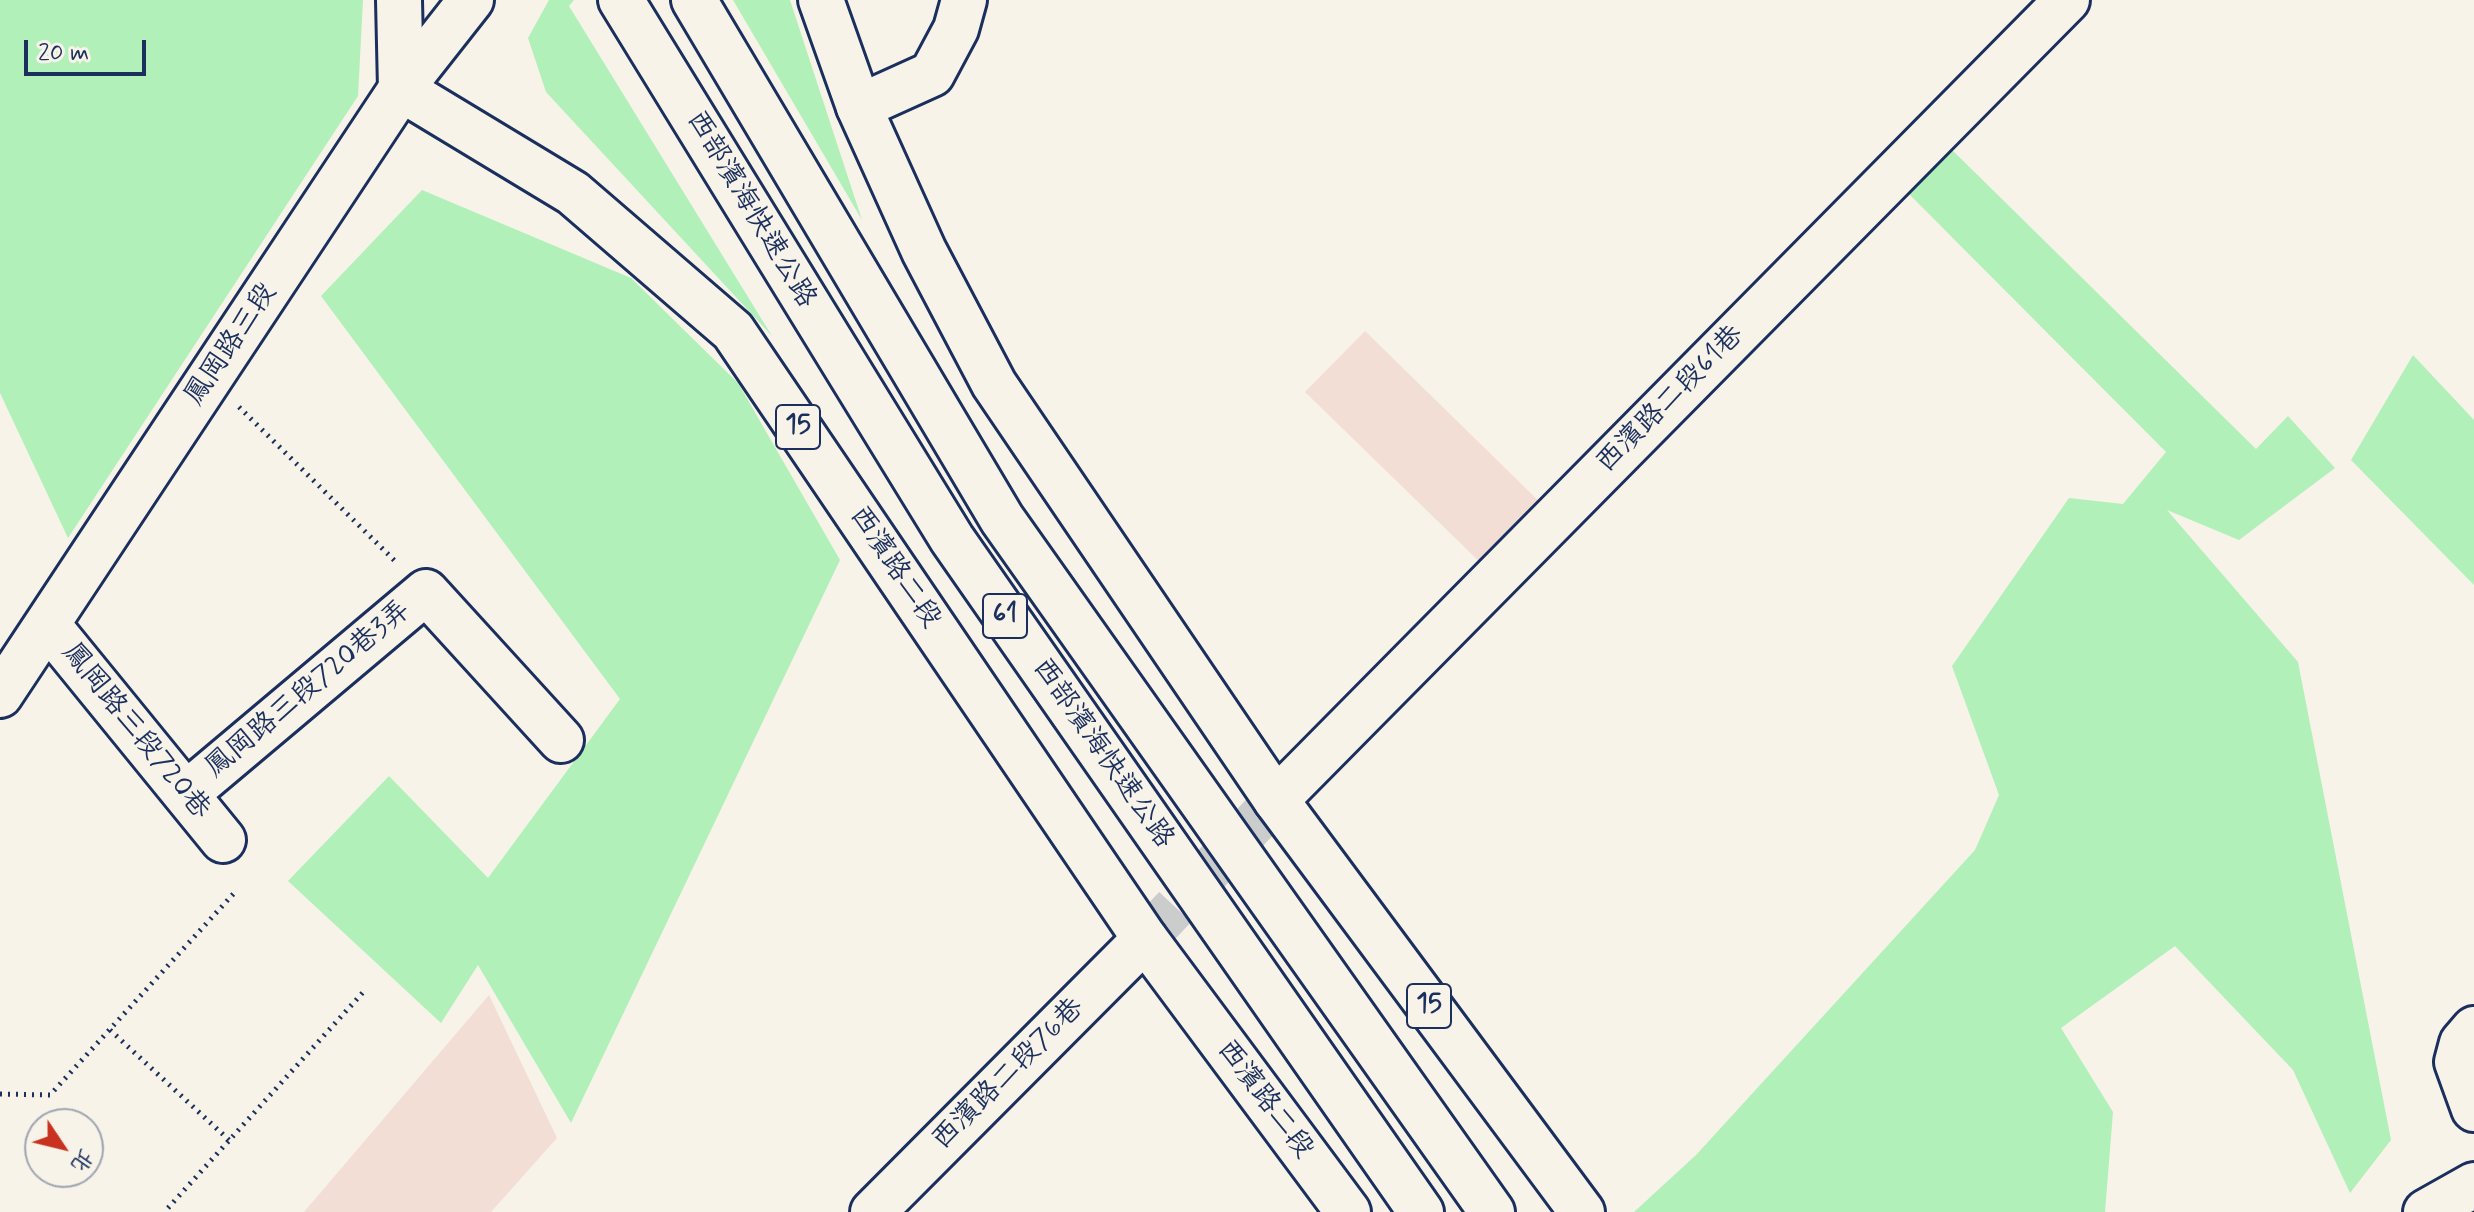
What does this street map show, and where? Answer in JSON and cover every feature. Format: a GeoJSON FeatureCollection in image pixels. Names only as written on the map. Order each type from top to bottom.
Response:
{"type":"FeatureCollection","features":[{"type":"Feature","properties":{"kind":"main road"},"geometry":{"type":"LineString","coordinates":[[399,0],[401,89]]}},
{"type":"Feature","properties":{"kind":"main road","name":"鳳岡路三段"},"geometry":{"type":"LineString","coordinates":[[0,695],[401,89],[471,0]]}},
{"type":"Feature","properties":{"kind":"main road","name":"西部濱海快速公路"},"geometry":{"type":"LineString","coordinates":[[621,0],[952,539],[1421,1212]]}},
{"type":"Feature","properties":{"kind":"main road","name":"西部濱海快速公路"},"geometry":{"type":"LineString","coordinates":[[694,0],[1002,519],[1492,1212]]}},
{"type":"Feature","properties":{"kind":"main road","name":"15"},"geometry":{"type":"LineString","coordinates":[[821,0],[859,107],[924,251],[994,384],[1276,800],[1582,1212]]}},
{"type":"Feature","properties":{"kind":"main road"},"geometry":{"type":"LineString","coordinates":[[859,107],[932,74],[956,29],[964,0]]}},
{"type":"Feature","properties":{"kind":"main road","name":"西濱路二段61巷"},"geometry":{"type":"LineString","coordinates":[[1276,800],[2067,0]]}},
{"type":"Feature","properties":{"kind":"main road","name":"西濱路二段"},"geometry":{"type":"LineString","coordinates":[[401,89],[573,193],[733,331],[1145,939],[1348,1212]]}},
{"type":"Feature","properties":{"kind":"main road","name":"鳳岡路三段720巷3弄"},"geometry":{"type":"LineString","coordinates":[[186,794],[426,592],[561,740]]}},
{"type":"Feature","properties":{"kind":"main road","name":"鳳岡路三段720巷"},"geometry":{"type":"LineString","coordinates":[[47,624],[223,840]]}},
{"type":"Feature","properties":{"kind":"main road","name":"西濱路二段76巷"},"geometry":{"type":"LineString","coordinates":[[873,1212],[1145,939]]}},
{"type":"Feature","properties":{"kind":"main road"},"geometry":{"type":"LineString","coordinates":[[2474,1029],[2462,1043],[2457,1062],[2474,1109]]}},
{"type":"Feature","properties":{"kind":"main road"},"geometry":{"type":"LineString","coordinates":[[2426,1212],[2474,1185]]}},
{"type":"Feature","properties":{"kind":"path"},"geometry":{"type":"LineString","coordinates":[[210,378],[426,592]]}},
{"type":"Feature","properties":{"kind":"path"},"geometry":{"type":"LineString","coordinates":[[0,1094],[50,1095],[236,891]]}},
{"type":"Feature","properties":{"kind":"path"},"geometry":{"type":"LineString","coordinates":[[168,1208],[366,989]]}},
{"type":"Feature","properties":{"kind":"path"},"geometry":{"type":"LineString","coordinates":[[110,1030],[229,1140]]}},
{"type":"Feature","properties":{"kind":"shaded area"},"geometry":{"type":"Polygon","coordinates":[[[1365,331],[1548,510],[1488,570],[1305,392],[1365,331]]]}},
{"type":"Feature","properties":{"kind":"shaded area"},"geometry":{"type":"Polygon","coordinates":[[[489,995],[557,1138],[491,1212],[304,1212],[489,995]]]}},
{"type":"Feature","properties":{"kind":"green space"},"geometry":{"type":"Polygon","coordinates":[[[0,0],[363,0],[358,96],[68,538],[0,393],[0,0]]]}},
{"type":"Feature","properties":{"kind":"green space"},"geometry":{"type":"Polygon","coordinates":[[[549,0],[574,0],[569,6],[772,336],[546,92],[528,38],[549,0]]]}},
{"type":"Feature","properties":{"kind":"green space"},"geometry":{"type":"Polygon","coordinates":[[[733,0],[790,0],[862,220],[733,0]]]}},
{"type":"Feature","properties":{"kind":"green space"},"geometry":{"type":"Polygon","coordinates":[[[1945,143],[2256,449],[2288,416],[2335,468],[2239,540],[2167,510],[2298,662],[2391,1140],[2350,1193],[2293,1070],[2175,946],[2061,1028],[2113,1112],[2105,1212],[1634,1212],[1696,1155],[1975,850],[1999,795],[1952,666],[2069,498],[2123,504],[2166,452],[1902,187],[1945,143]]]}},
{"type":"Feature","properties":{"kind":"green space"},"geometry":{"type":"Polygon","coordinates":[[[422,190],[631,278],[738,383],[840,560],[571,1123],[478,965],[441,1023],[288,881],[389,776],[488,878],[620,699],[321,296],[422,190]]]}},
{"type":"Feature","properties":{"kind":"green space"},"geometry":{"type":"Polygon","coordinates":[[[2413,355],[2474,420],[2474,585],[2351,460],[2413,355]]]}},
{"type":"Feature","properties":{"kind":"tunnel"},"geometry":{"type":"LineString","coordinates":[[1145,939],[1276,800]]}}]}
